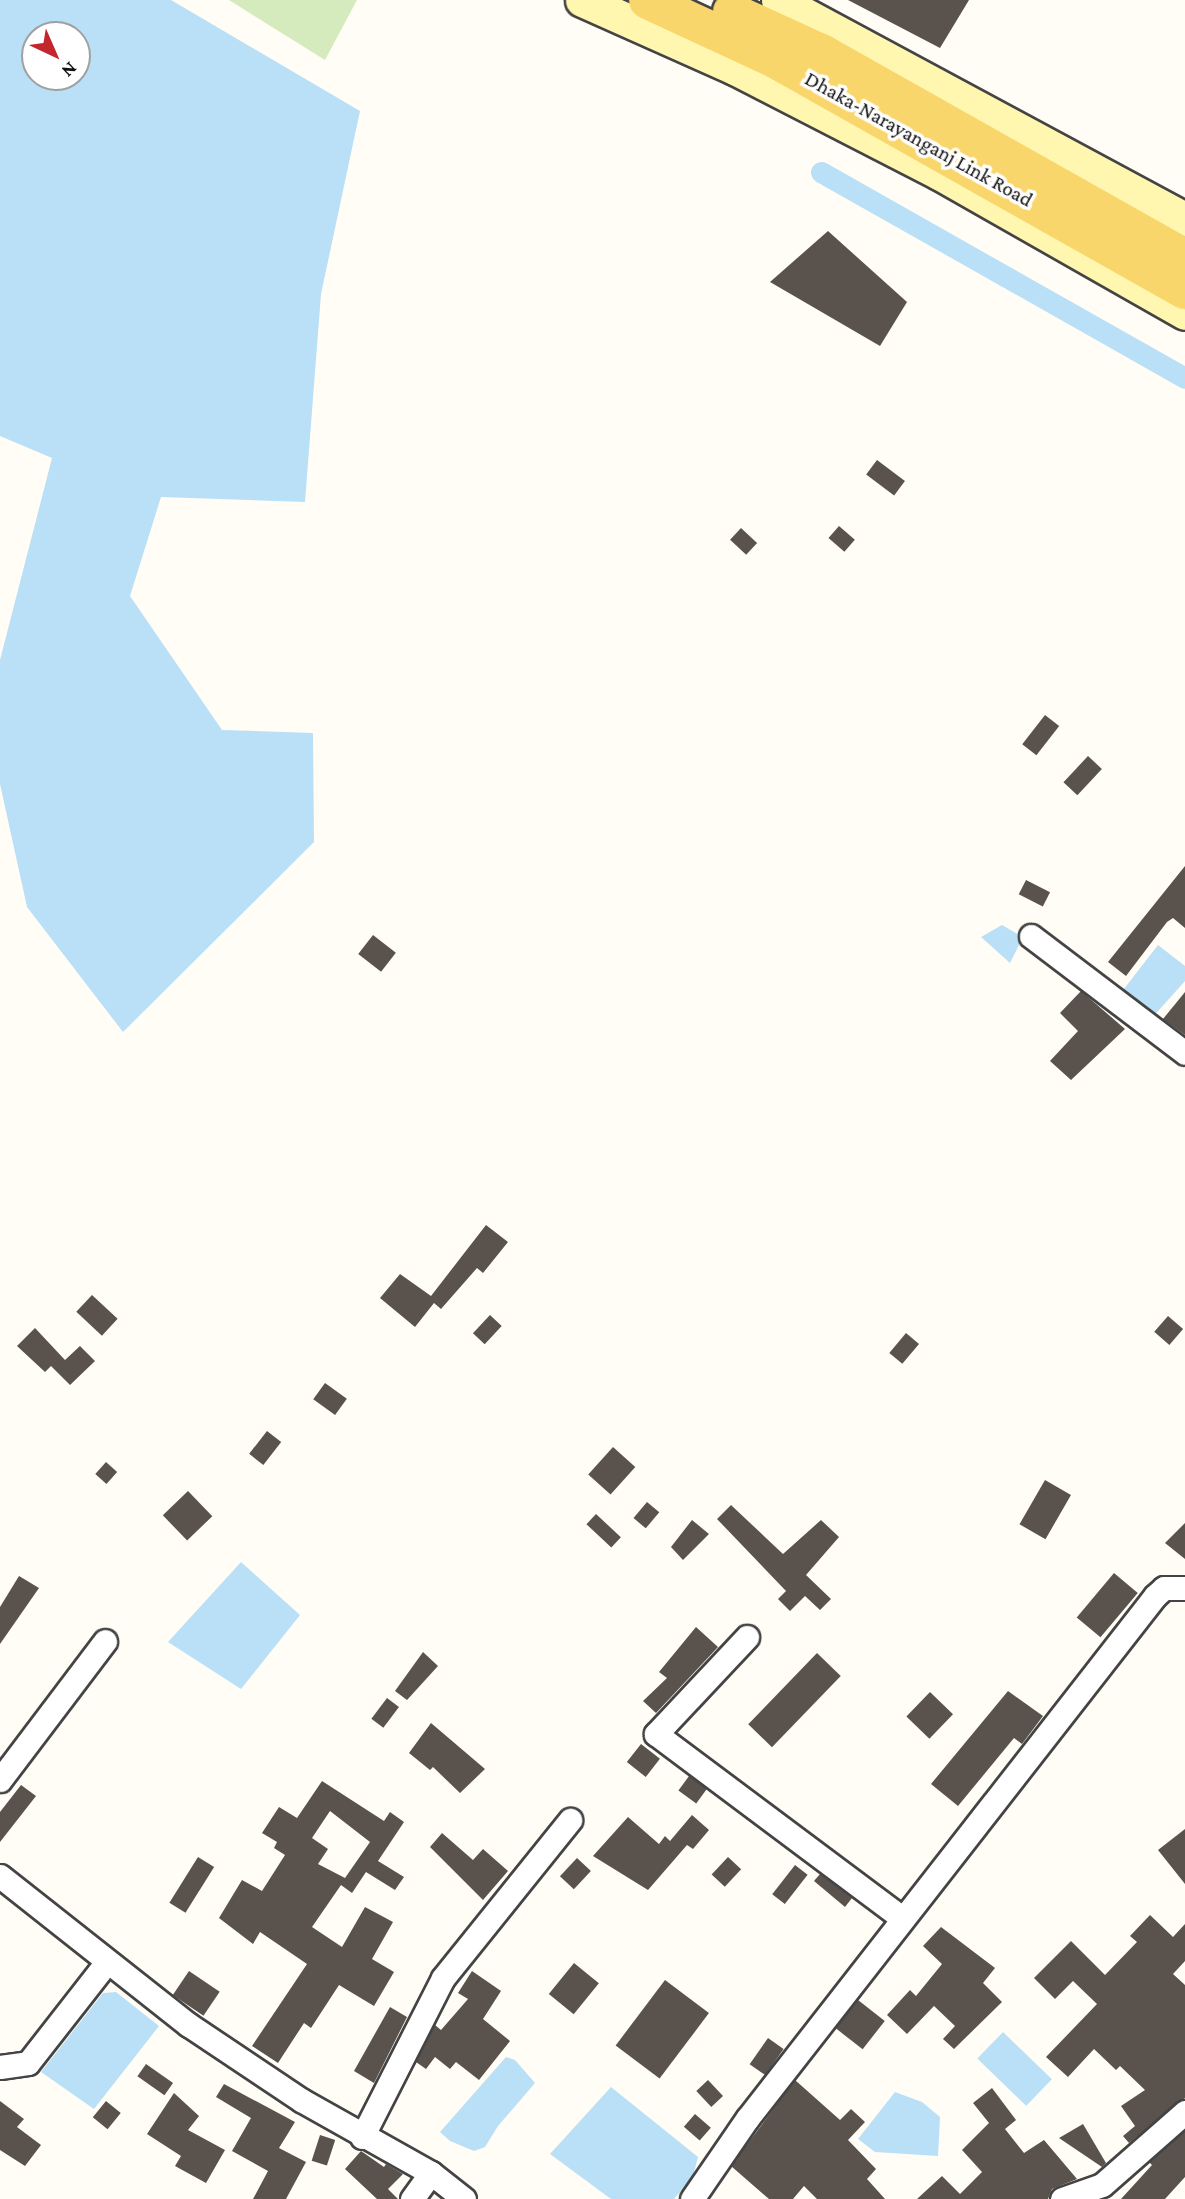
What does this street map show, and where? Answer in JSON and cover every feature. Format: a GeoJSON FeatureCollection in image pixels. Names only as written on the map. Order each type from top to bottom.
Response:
{"type":"FeatureCollection","features":[{"type":"Feature","properties":{"kind":"main road","name":"Dhaka-Narayanganj Link Road"},"geometry":{"type":"LineString","coordinates":[[647,0],[776,60],[1185,290]]}},
{"type":"Feature","properties":{"kind":"main road","name":"Dhaka-Narayanganj Link Road"},"geometry":{"type":"LineString","coordinates":[[708,0],[821,52],[1185,257]]}},
{"type":"Feature","properties":{"kind":"street"},"geometry":{"type":"LineString","coordinates":[[582,0],[735,68],[939,173],[1185,313]]}},
{"type":"Feature","properties":{"kind":"street"},"geometry":{"type":"LineString","coordinates":[[778,0],[1185,219]]}},
{"type":"Feature","properties":{"kind":"street"},"geometry":{"type":"LineString","coordinates":[[1031,936],[1185,1053]]}},
{"type":"Feature","properties":{"kind":"street"},"geometry":{"type":"LineString","coordinates":[[692,2199],[747,2119],[1155,1595],[1164,1588],[1185,1588]]}},
{"type":"Feature","properties":{"kind":"street"},"geometry":{"type":"LineString","coordinates":[[747,1637],[656,1734],[902,1918]]}},
{"type":"Feature","properties":{"kind":"street"},"geometry":{"type":"LineString","coordinates":[[0,1780],[105,1640]]}},
{"type":"Feature","properties":{"kind":"street"},"geometry":{"type":"LineString","coordinates":[[362,2137],[443,1978],[570,1820]]}},
{"type":"Feature","properties":{"kind":"street"},"geometry":{"type":"LineString","coordinates":[[0,1876],[189,2025],[362,2137],[431,2173],[464,2199]]}},
{"type":"Feature","properties":{"kind":"street"},"geometry":{"type":"LineString","coordinates":[[0,2067],[28,2063],[107,1962]]}},
{"type":"Feature","properties":{"kind":"street"},"geometry":{"type":"LineString","coordinates":[[1062,2199],[1102,2185],[1185,2112]]}},
{"type":"Feature","properties":{"kind":"street"},"geometry":{"type":"LineString","coordinates":[[412,2199],[431,2173]]}},
{"type":"Feature","properties":{"kind":"green space"},"geometry":{"type":"Polygon","coordinates":[[[229,0],[357,0],[325,60],[229,0]]]}},
{"type":"Feature","properties":{"kind":"water"},"geometry":{"type":"Polygon","coordinates":[[[0,0],[171,0],[360,111],[321,294],[305,502],[161,497],[130,596],[222,730],[313,733],[314,842],[123,1032],[27,907],[0,784],[0,660],[52,458],[0,436],[0,0]]]}},
{"type":"Feature","properties":{"kind":"water"},"geometry":{"type":"Polygon","coordinates":[[[1002,925],[1023,937],[1010,963],[981,937],[1002,925]]]}},
{"type":"Feature","properties":{"kind":"water"},"geometry":{"type":"Polygon","coordinates":[[[1158,945],[1185,966],[1185,981],[1151,1019],[1120,994],[1158,945]]]}},
{"type":"Feature","properties":{"kind":"water"},"geometry":{"type":"Polygon","coordinates":[[[241,1562],[300,1615],[241,1689],[168,1642],[241,1562]]]}},
{"type":"Feature","properties":{"kind":"water"},"geometry":{"type":"Polygon","coordinates":[[[116,1992],[159,2026],[94,2109],[41,2072],[103,1993],[116,1992]]]}},
{"type":"Feature","properties":{"kind":"water"},"geometry":{"type":"Polygon","coordinates":[[[1003,2032],[1052,2079],[1026,2106],[977,2059],[1003,2032]]]}},
{"type":"Feature","properties":{"kind":"water"},"geometry":{"type":"Polygon","coordinates":[[[506,2057],[515,2060],[535,2083],[498,2126],[485,2147],[474,2151],[450,2141],[440,2132],[506,2057]]]}},
{"type":"Feature","properties":{"kind":"water"},"geometry":{"type":"Polygon","coordinates":[[[611,2087],[698,2157],[693,2176],[674,2199],[611,2199],[550,2154],[611,2087]]]}},
{"type":"Feature","properties":{"kind":"water"},"geometry":{"type":"Polygon","coordinates":[[[895,2092],[922,2102],[940,2117],[938,2156],[875,2152],[858,2139],[895,2092]]]}},
{"type":"Feature","properties":{"kind":"building"},"geometry":{"type":"Polygon","coordinates":[[[848,0],[969,0],[940,48],[848,0]]]}},
{"type":"Feature","properties":{"kind":"building"},"geometry":{"type":"Polygon","coordinates":[[[828,231],[907,302],[880,346],[770,282],[828,231]]]}},
{"type":"Feature","properties":{"kind":"building"},"geometry":{"type":"Polygon","coordinates":[[[877,460],[905,481],[894,495],[866,474],[877,460]]]}},
{"type":"Feature","properties":{"kind":"building"},"geometry":{"type":"Polygon","coordinates":[[[839,526],[855,540],[844,552],[829,538],[839,526]]]}},
{"type":"Feature","properties":{"kind":"building"},"geometry":{"type":"Polygon","coordinates":[[[741,528],[757,543],[746,555],[730,540],[741,528]]]}},
{"type":"Feature","properties":{"kind":"building"},"geometry":{"type":"Polygon","coordinates":[[[1045,715],[1059,726],[1036,755],[1022,744],[1045,715]]]}},
{"type":"Feature","properties":{"kind":"building"},"geometry":{"type":"Polygon","coordinates":[[[1088,756],[1102,769],[1077,795],[1063,782],[1088,756]]]}},
{"type":"Feature","properties":{"kind":"building"},"geometry":{"type":"Polygon","coordinates":[[[1185,866],[1185,928],[1173,918],[1167,922],[1126,976],[1108,962],[1185,866]]]}},
{"type":"Feature","properties":{"kind":"building"},"geometry":{"type":"Polygon","coordinates":[[[1026,880],[1050,892],[1043,907],[1019,894],[1026,880]]]}},
{"type":"Feature","properties":{"kind":"building"},"geometry":{"type":"Polygon","coordinates":[[[373,935],[396,953],[381,972],[358,954],[373,935]]]}},
{"type":"Feature","properties":{"kind":"building"},"geometry":{"type":"Polygon","coordinates":[[[1081,991],[1125,1029],[1071,1080],[1050,1061],[1078,1031],[1060,1013],[1081,991]]]}},
{"type":"Feature","properties":{"kind":"building"},"geometry":{"type":"Polygon","coordinates":[[[1185,992],[1185,1035],[1163,1019],[1185,992]]]}},
{"type":"Feature","properties":{"kind":"building"},"geometry":{"type":"Polygon","coordinates":[[[486,1225],[508,1242],[483,1273],[477,1268],[441,1309],[434,1303],[415,1327],[380,1298],[400,1274],[431,1296],[486,1225]]]}},
{"type":"Feature","properties":{"kind":"building"},"geometry":{"type":"Polygon","coordinates":[[[92,1295],[118,1319],[102,1336],[76,1312],[92,1295]]]}},
{"type":"Feature","properties":{"kind":"building"},"geometry":{"type":"Polygon","coordinates":[[[490,1315],[502,1326],[485,1344],[473,1333],[490,1315]]]}},
{"type":"Feature","properties":{"kind":"building"},"geometry":{"type":"Polygon","coordinates":[[[1168,1316],[1183,1329],[1169,1345],[1154,1332],[1168,1316]]]}},
{"type":"Feature","properties":{"kind":"building"},"geometry":{"type":"Polygon","coordinates":[[[35,1328],[65,1360],[80,1346],[95,1361],[70,1385],[51,1366],[45,1372],[17,1346],[35,1328]]]}},
{"type":"Feature","properties":{"kind":"building"},"geometry":{"type":"Polygon","coordinates":[[[906,1333],[919,1344],[902,1364],[889,1353],[906,1333]]]}},
{"type":"Feature","properties":{"kind":"building"},"geometry":{"type":"Polygon","coordinates":[[[325,1383],[347,1399],[335,1415],[313,1399],[325,1383]]]}},
{"type":"Feature","properties":{"kind":"building"},"geometry":{"type":"Polygon","coordinates":[[[267,1431],[281,1442],[263,1465],[249,1454],[267,1431]]]}},
{"type":"Feature","properties":{"kind":"building"},"geometry":{"type":"Polygon","coordinates":[[[613,1447],[635,1467],[611,1495],[588,1474],[613,1447]]]}},
{"type":"Feature","properties":{"kind":"building"},"geometry":{"type":"Polygon","coordinates":[[[106,1462],[117,1472],[106,1484],[95,1474],[106,1462]]]}},
{"type":"Feature","properties":{"kind":"building"},"geometry":{"type":"Polygon","coordinates":[[[1045,1480],[1071,1495],[1045,1539],[1020,1524],[1045,1480]]]}},
{"type":"Feature","properties":{"kind":"building"},"geometry":{"type":"Polygon","coordinates":[[[188,1491],[212,1516],[187,1540],[163,1515],[188,1491]]]}},
{"type":"Feature","properties":{"kind":"building"},"geometry":{"type":"Polygon","coordinates":[[[647,1502],[659,1512],[646,1528],[634,1518],[647,1502]]]}},
{"type":"Feature","properties":{"kind":"building"},"geometry":{"type":"Polygon","coordinates":[[[731,1505],[783,1554],[821,1520],[839,1537],[806,1575],[831,1599],[820,1610],[805,1596],[790,1611],[778,1599],[786,1591],[717,1519],[731,1505]]]}},
{"type":"Feature","properties":{"kind":"building"},"geometry":{"type":"Polygon","coordinates":[[[596,1514],[621,1537],[611,1547],[586,1524],[596,1514]]]}},
{"type":"Feature","properties":{"kind":"building"},"geometry":{"type":"Polygon","coordinates":[[[692,1520],[709,1534],[683,1560],[671,1547],[692,1520]]]}},
{"type":"Feature","properties":{"kind":"building"},"geometry":{"type":"Polygon","coordinates":[[[1185,1523],[1185,1559],[1165,1543],[1185,1523]]]}},
{"type":"Feature","properties":{"kind":"building"},"geometry":{"type":"Polygon","coordinates":[[[1114,1573],[1138,1593],[1100,1637],[1077,1617],[1114,1573]]]}},
{"type":"Feature","properties":{"kind":"building"},"geometry":{"type":"Polygon","coordinates":[[[19,1576],[39,1588],[0,1644],[0,1607],[19,1576]]]}},
{"type":"Feature","properties":{"kind":"building"},"geometry":{"type":"Polygon","coordinates":[[[696,1627],[718,1647],[656,1713],[643,1701],[667,1678],[659,1672],[696,1627]]]}},
{"type":"Feature","properties":{"kind":"building"},"geometry":{"type":"Polygon","coordinates":[[[423,1652],[438,1666],[407,1700],[395,1691],[423,1652]]]}},
{"type":"Feature","properties":{"kind":"building"},"geometry":{"type":"Polygon","coordinates":[[[817,1653],[841,1676],[772,1747],[748,1724],[817,1653]]]}},
{"type":"Feature","properties":{"kind":"building"},"geometry":{"type":"Polygon","coordinates":[[[1008,1691],[1043,1716],[1022,1744],[1014,1738],[958,1806],[931,1784],[1008,1691]]]}},
{"type":"Feature","properties":{"kind":"building"},"geometry":{"type":"Polygon","coordinates":[[[930,1692],[953,1714],[929,1739],[906,1716],[930,1692]]]}},
{"type":"Feature","properties":{"kind":"building"},"geometry":{"type":"Polygon","coordinates":[[[387,1698],[399,1707],[383,1728],[371,1719],[387,1698]]]}},
{"type":"Feature","properties":{"kind":"building"},"geometry":{"type":"Polygon","coordinates":[[[431,1723],[485,1769],[460,1793],[433,1767],[430,1770],[409,1753],[431,1723]]]}},
{"type":"Feature","properties":{"kind":"building"},"geometry":{"type":"Polygon","coordinates":[[[641,1744],[660,1759],[646,1777],[627,1762],[641,1744]]]}},
{"type":"Feature","properties":{"kind":"building"},"geometry":{"type":"Polygon","coordinates":[[[689,1776],[707,1789],[696,1803],[678,1791],[689,1776]]]}},
{"type":"Feature","properties":{"kind":"building"},"geometry":{"type":"Polygon","coordinates":[[[322,1781],[384,1821],[390,1812],[404,1822],[378,1861],[404,1877],[395,1890],[366,1872],[352,1893],[341,1885],[312,1927],[342,1947],[365,1907],[393,1922],[372,1959],[394,1972],[374,2006],[339,1985],[311,2028],[304,2023],[278,2063],[252,2046],[307,1964],[260,1932],[253,1944],[219,1918],[242,1880],[262,1891],[285,1855],[274,1848],[277,1842],[262,1833],[279,1807],[297,1818],[322,1781]],[[330,1811],[312,1838],[328,1849],[318,1864],[345,1878],[370,1842],[330,1811]]]}},
{"type":"Feature","properties":{"kind":"building"},"geometry":{"type":"Polygon","coordinates":[[[21,1785],[36,1796],[0,1842],[0,1812],[21,1785]]]}},
{"type":"Feature","properties":{"kind":"building"},"geometry":{"type":"Polygon","coordinates":[[[692,1815],[709,1830],[693,1849],[687,1845],[648,1890],[593,1856],[628,1817],[659,1844],[665,1836],[670,1841],[692,1815]]]}},
{"type":"Feature","properties":{"kind":"building"},"geometry":{"type":"Polygon","coordinates":[[[1185,1829],[1185,1884],[1158,1850],[1185,1829]]]}},
{"type":"Feature","properties":{"kind":"building"},"geometry":{"type":"Polygon","coordinates":[[[442,1833],[473,1860],[483,1849],[508,1871],[483,1900],[430,1847],[442,1833]]]}},
{"type":"Feature","properties":{"kind":"building"},"geometry":{"type":"Polygon","coordinates":[[[198,1857],[214,1867],[185,1913],[169,1903],[198,1857]]]}},
{"type":"Feature","properties":{"kind":"building"},"geometry":{"type":"Polygon","coordinates":[[[728,1857],[741,1869],[725,1887],[712,1875],[728,1857]]]}},
{"type":"Feature","properties":{"kind":"building"},"geometry":{"type":"Polygon","coordinates":[[[577,1858],[591,1871],[574,1889],[560,1876],[577,1858]]]}},
{"type":"Feature","properties":{"kind":"building"},"geometry":{"type":"Polygon","coordinates":[[[795,1865],[808,1875],[785,1904],[772,1894],[795,1865]]]}},
{"type":"Feature","properties":{"kind":"building"},"geometry":{"type":"Polygon","coordinates":[[[820,1874],[852,1898],[845,1907],[814,1881],[820,1874]]]}},
{"type":"Feature","properties":{"kind":"building"},"geometry":{"type":"Polygon","coordinates":[[[1150,1915],[1173,1937],[1185,1924],[1185,1961],[1173,1974],[1185,1985],[1185,2098],[1129,2143],[1123,2136],[1135,2126],[1121,2106],[1145,2090],[1120,2066],[1116,2070],[1094,2049],[1068,2077],[1046,2057],[1097,2004],[1073,1981],[1055,1999],[1034,1978],[1071,1941],[1105,1975],[1137,1942],[1130,1936],[1150,1915]]]}},
{"type":"Feature","properties":{"kind":"building"},"geometry":{"type":"Polygon","coordinates":[[[941,1927],[995,1968],[983,1983],[1002,2002],[954,2049],[943,2039],[955,2026],[934,2006],[907,2034],[887,2015],[910,1990],[916,1996],[942,1964],[923,1946],[941,1927]]]}},
{"type":"Feature","properties":{"kind":"building"},"geometry":{"type":"Polygon","coordinates":[[[574,1963],[599,1983],[574,2014],[549,1994],[574,1963]]]}},
{"type":"Feature","properties":{"kind":"building"},"geometry":{"type":"Polygon","coordinates":[[[189,1971],[220,1992],[203,2016],[173,1995],[189,1971]]]}},
{"type":"Feature","properties":{"kind":"building"},"geometry":{"type":"Polygon","coordinates":[[[472,1971],[501,1991],[483,2019],[510,2041],[479,2080],[456,2062],[450,2069],[435,2057],[426,2069],[416,2062],[435,2025],[441,2030],[468,1999],[458,1993],[472,1971]]]}},
{"type":"Feature","properties":{"kind":"building"},"geometry":{"type":"Polygon","coordinates":[[[665,1980],[709,2013],[660,2079],[616,2045],[665,1980]]]}},
{"type":"Feature","properties":{"kind":"building"},"geometry":{"type":"Polygon","coordinates":[[[858,2000],[885,2021],[863,2049],[836,2028],[858,2000]]]}},
{"type":"Feature","properties":{"kind":"building"},"geometry":{"type":"Polygon","coordinates":[[[390,2007],[407,2017],[374,2083],[354,2071],[390,2007]]]}},
{"type":"Feature","properties":{"kind":"building"},"geometry":{"type":"Polygon","coordinates":[[[768,2038],[784,2049],[765,2075],[750,2064],[768,2038]]]}},
{"type":"Feature","properties":{"kind":"building"},"geometry":{"type":"Polygon","coordinates":[[[146,2064],[173,2083],[164,2095],[137,2076],[146,2064]]]}},
{"type":"Feature","properties":{"kind":"building"},"geometry":{"type":"Polygon","coordinates":[[[708,2080],[723,2096],[711,2107],[696,2091],[708,2080]]]}},
{"type":"Feature","properties":{"kind":"building"},"geometry":{"type":"Polygon","coordinates":[[[795,2080],[840,2120],[851,2109],[865,2122],[848,2140],[876,2169],[867,2179],[885,2199],[817,2199],[804,2186],[793,2199],[769,2199],[731,2166],[795,2080]]]}},
{"type":"Feature","properties":{"kind":"building"},"geometry":{"type":"Polygon","coordinates":[[[224,2084],[295,2122],[279,2148],[306,2162],[286,2199],[253,2199],[268,2171],[232,2151],[251,2118],[216,2097],[224,2084]]]}},
{"type":"Feature","properties":{"kind":"building"},"geometry":{"type":"Polygon","coordinates":[[[992,2088],[1016,2120],[1005,2129],[1024,2153],[1044,2140],[1077,2179],[1052,2189],[1048,2199],[917,2199],[942,2176],[960,2194],[982,2172],[962,2150],[989,2123],[973,2103],[992,2088]]]}},
{"type":"Feature","properties":{"kind":"building"},"geometry":{"type":"Polygon","coordinates":[[[174,2093],[199,2116],[188,2130],[225,2150],[206,2183],[175,2166],[181,2156],[147,2134],[174,2093]]]}},
{"type":"Feature","properties":{"kind":"building"},"geometry":{"type":"Polygon","coordinates":[[[0,2101],[24,2119],[17,2127],[41,2145],[25,2166],[0,2150],[0,2101]]]}},
{"type":"Feature","properties":{"kind":"building"},"geometry":{"type":"Polygon","coordinates":[[[106,2101],[121,2113],[108,2129],[93,2117],[106,2101]]]}},
{"type":"Feature","properties":{"kind":"building"},"geometry":{"type":"Polygon","coordinates":[[[695,2114],[711,2128],[700,2141],[684,2127],[695,2114]]]}},
{"type":"Feature","properties":{"kind":"building"},"geometry":{"type":"Polygon","coordinates":[[[1083,2124],[1106,2163],[1102,2167],[1059,2138],[1083,2124]]]}},
{"type":"Feature","properties":{"kind":"building"},"geometry":{"type":"Polygon","coordinates":[[[1185,2131],[1185,2177],[1165,2199],[1121,2199],[1152,2165],[1149,2162],[1185,2131]]]}},
{"type":"Feature","properties":{"kind":"building"},"geometry":{"type":"Polygon","coordinates":[[[320,2135],[335,2140],[327,2166],[312,2161],[320,2135]]]}},
{"type":"Feature","properties":{"kind":"building"},"geometry":{"type":"Polygon","coordinates":[[[361,2151],[384,2167],[386,2164],[403,2174],[388,2189],[398,2199],[377,2199],[345,2169],[361,2151]]]}},
{"type":"Feature","properties":{"kind":"waterway"},"geometry":{"type":"LineString","coordinates":[[821,172],[1185,378]]}}]}
